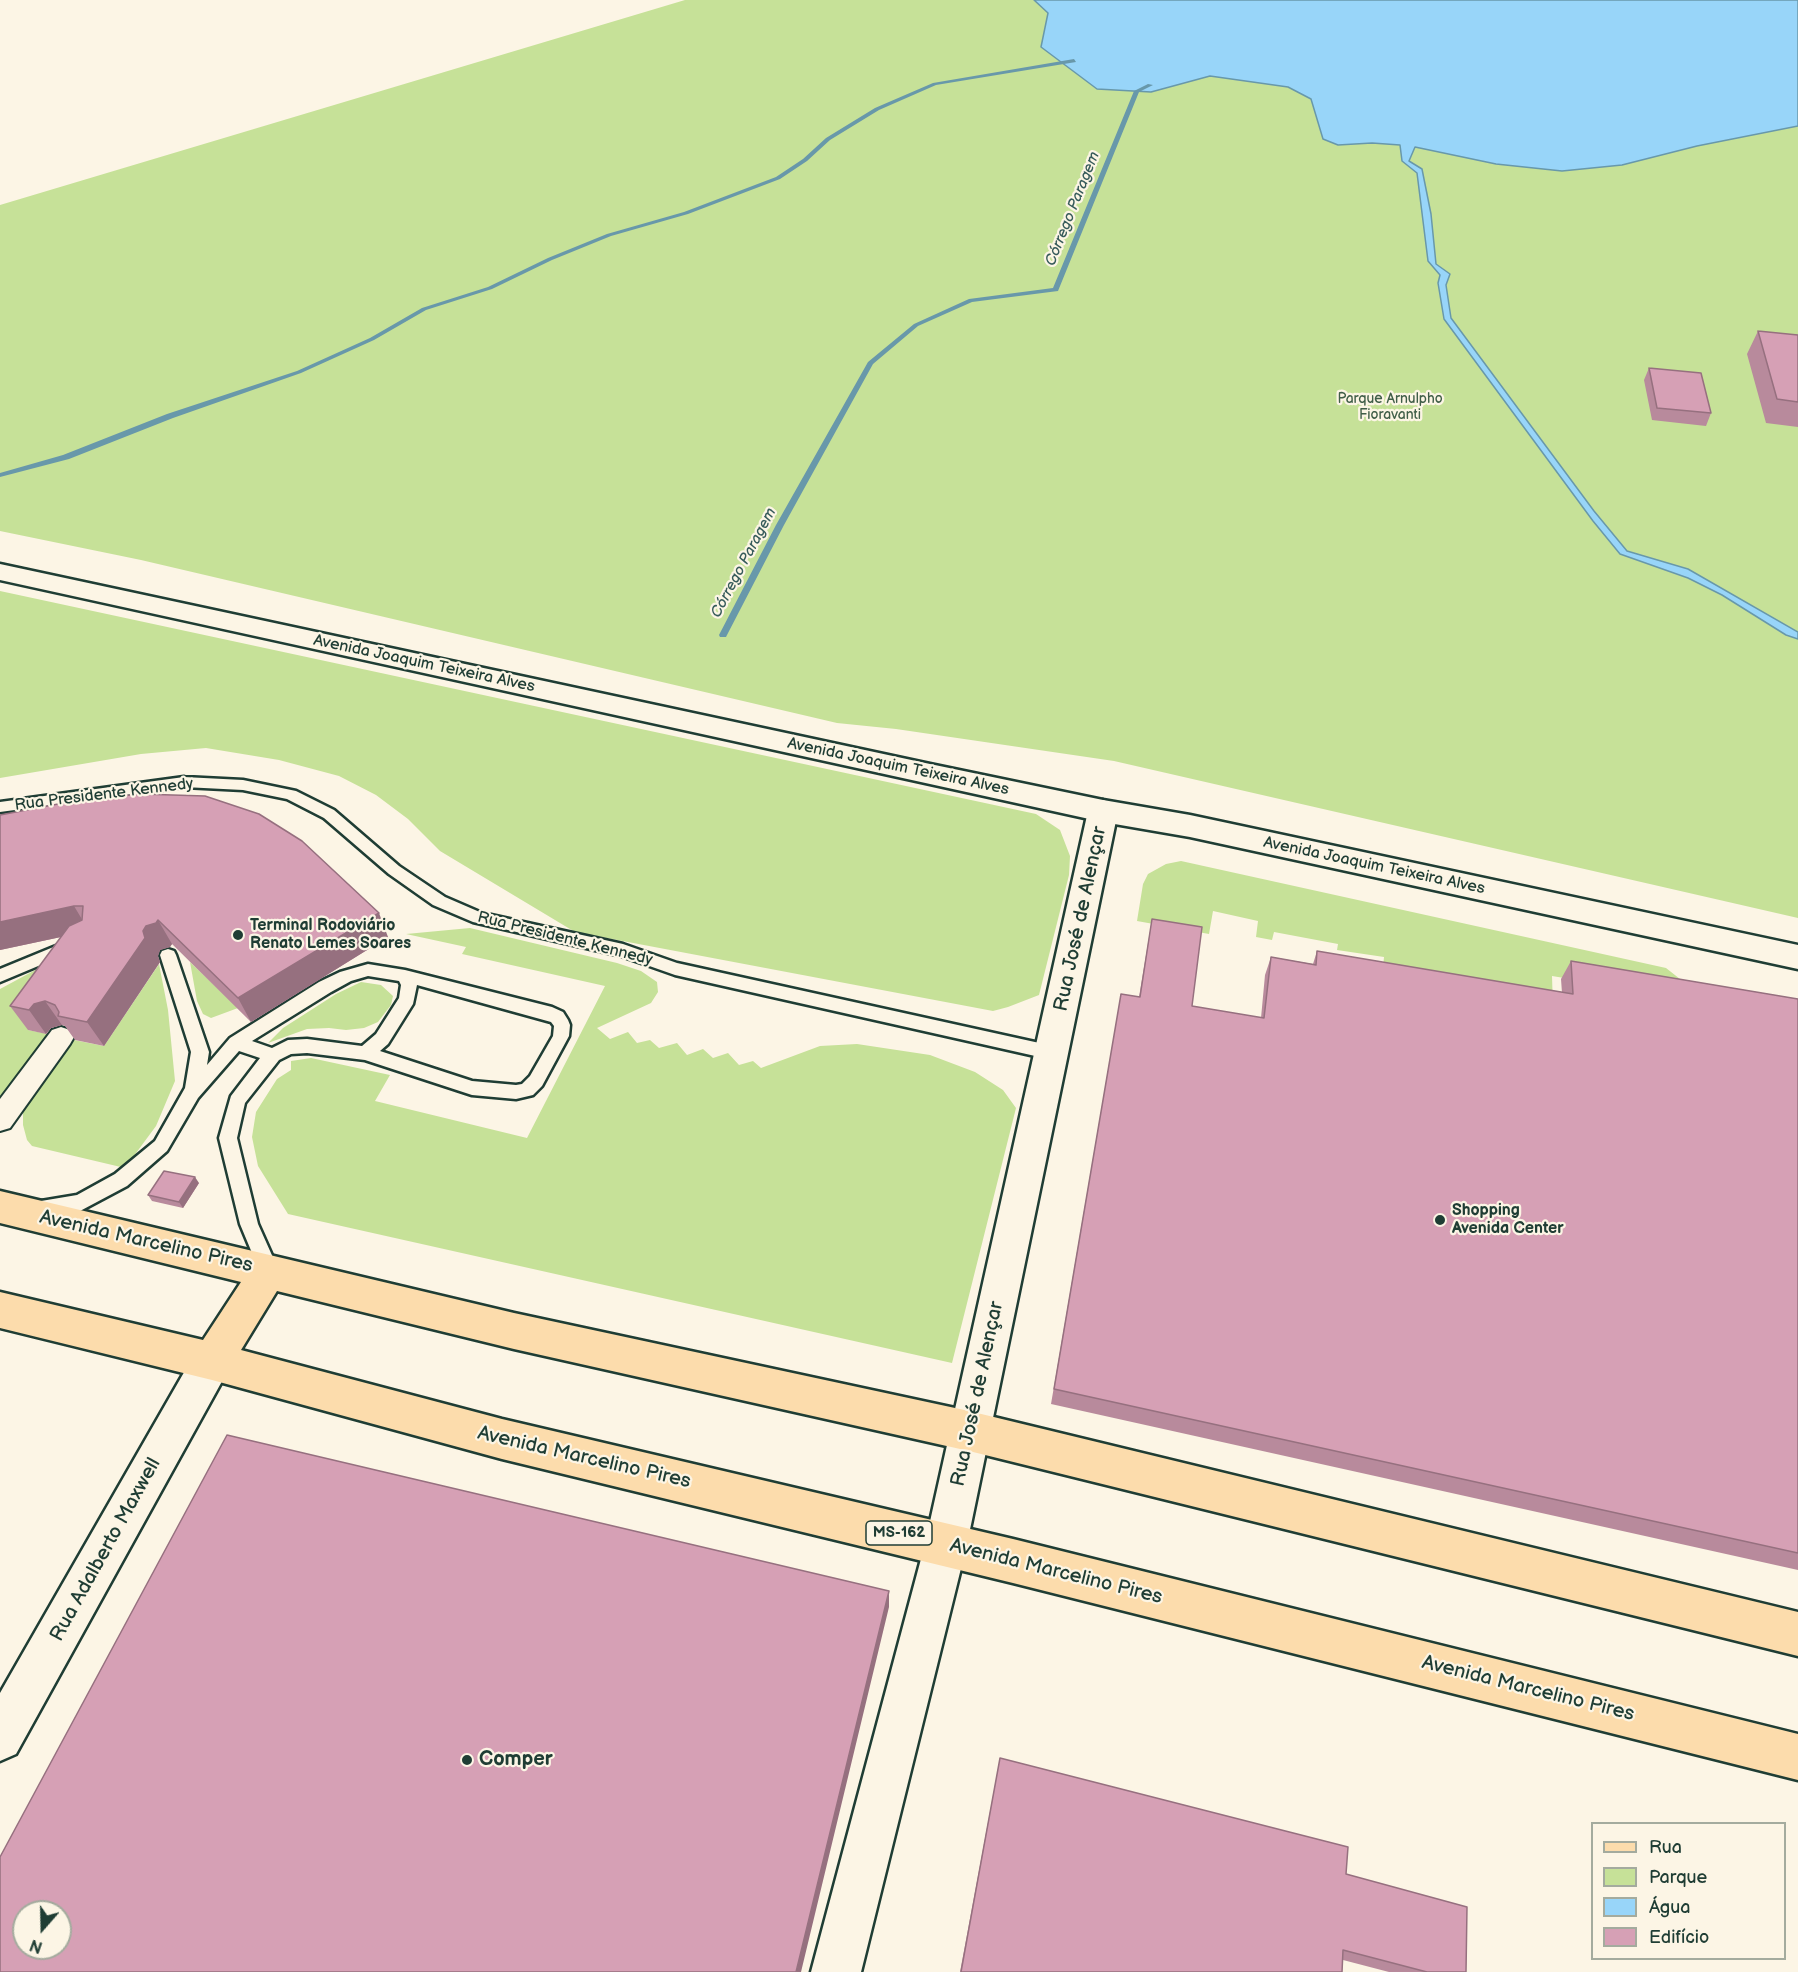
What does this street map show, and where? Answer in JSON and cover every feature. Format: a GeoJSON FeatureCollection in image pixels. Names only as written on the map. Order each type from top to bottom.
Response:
{"type":"FeatureCollection","features":[{"type":"Feature","properties":{"kind":"main road","name":"Avenida Joaquim Teixeira Alves"},"geometry":{"type":"LineString","coordinates":[[0,572],[1103,811],[1190,826],[1798,957]]}},
{"type":"Feature","properties":{"kind":"main road","name":"Rua José de Alençar"},"geometry":{"type":"LineString","coordinates":[[836,1972],[946,1544],[1103,811]]}},
{"type":"Feature","properties":{"kind":"main road","name":"Avenida Marcelino Pires"},"geometry":{"type":"LineString","coordinates":[[11,1210],[514,1331],[969,1431],[1798,1634]]}},
{"type":"Feature","properties":{"kind":"main road"},"geometry":{"type":"LineString","coordinates":[[212,1361],[269,1271]]}},
{"type":"Feature","properties":{"kind":"main road","name":"Avenida Marcelino Pires"},"geometry":{"type":"LineString","coordinates":[[0,1310],[212,1361],[502,1439],[946,1544],[1798,1757]]}},
{"type":"Feature","properties":{"kind":"main road","name":"Rua Adalberto Maxwell"},"geometry":{"type":"LineString","coordinates":[[0,1738],[212,1361]]}},
{"type":"Feature","properties":{"kind":"street"},"geometry":{"type":"LineString","coordinates":[[0,1120],[62,1037]]}},
{"type":"Feature","properties":{"kind":"lane","name":"Rua Presidente Kennedy"},"geometry":{"type":"LineString","coordinates":[[0,807],[184,782],[243,785],[291,795],[329,814],[394,870],[439,901],[479,918],[623,950],[675,969],[1053,1053]]}},
{"type":"Feature","properties":{"kind":"lane"},"geometry":{"type":"LineString","coordinates":[[0,976],[78,943]]}},
{"type":"Feature","properties":{"kind":"lane"},"geometry":{"type":"LineString","coordinates":[[168,956],[200,1052],[192,1093]]}},
{"type":"Feature","properties":{"kind":"lane"},"geometry":{"type":"LineString","coordinates":[[11,1210],[80,1203],[121,1180],[161,1146],[192,1093],[236,1043],[346,975],[368,970],[405,976],[546,1012],[557,1017],[562,1025],[561,1036],[536,1081],[526,1090],[516,1092],[472,1088],[365,1053],[307,1046],[288,1047],[273,1055],[255,1075],[237,1101],[228,1138],[249,1224],[269,1271]]}},
{"type":"Feature","properties":{"kind":"lane"},"geometry":{"type":"LineString","coordinates":[[365,1053],[382,1039],[406,999],[409,986],[405,976]]}},
{"type":"Feature","properties":{"kind":"lane"},"geometry":{"type":"LineString","coordinates":[[236,1043],[273,1055]]}},
{"type":"Feature","properties":{"kind":"green space","name":"Parque Arnulpho Fioravanti"},"geometry":{"type":"Polygon","coordinates":[[[685,0],[1798,0],[1798,918],[1114,761],[896,729],[837,723],[141,560],[0,531],[0,205],[685,0]]]}},
{"type":"Feature","properties":{"kind":"green space"},"geometry":{"type":"Polygon","coordinates":[[[0,591],[1036,814],[1060,830],[1070,856],[1069,875],[1039,995],[993,1011],[575,932],[440,851],[408,819],[376,795],[339,776],[279,760],[206,748],[141,754],[0,778],[0,591]]]}},
{"type":"Feature","properties":{"kind":"green space"},"geometry":{"type":"Polygon","coordinates":[[[1181,861],[1666,968],[1680,979],[1680,997],[1552,976],[1553,1008],[1382,979],[1384,957],[1337,950],[1338,944],[1274,932],[1272,940],[1256,937],[1258,921],[1213,911],[1209,934],[1137,921],[1143,884],[1148,874],[1166,864],[1181,861]]]}},
{"type":"Feature","properties":{"kind":"green space"},"geometry":{"type":"Polygon","coordinates":[[[470,928],[617,963],[641,971],[657,982],[658,992],[651,1003],[597,1028],[610,1039],[628,1032],[637,1043],[650,1040],[659,1048],[677,1043],[687,1055],[703,1049],[713,1058],[728,1053],[739,1065],[753,1061],[761,1068],[820,1046],[857,1044],[930,1055],[975,1072],[1003,1090],[1016,1108],[952,1363],[288,1214],[258,1166],[252,1137],[256,1112],[277,1079],[291,1070],[291,1061],[311,1058],[390,1075],[375,1101],[527,1138],[605,986],[462,954],[466,947],[406,934],[470,928]]]}},
{"type":"Feature","properties":{"kind":"green space"},"geometry":{"type":"Polygon","coordinates":[[[65,954],[28,1030],[48,1034],[0,1102],[0,989],[65,954]]]}},
{"type":"Feature","properties":{"kind":"green space"},"geometry":{"type":"Polygon","coordinates":[[[190,962],[238,1008],[211,1018],[203,1014],[197,1001],[190,962]]]}},
{"type":"Feature","properties":{"kind":"green space"},"geometry":{"type":"Polygon","coordinates":[[[159,964],[168,1010],[175,1081],[156,1126],[125,1168],[32,1146],[27,1140],[23,1125],[23,1111],[74,1040],[104,1046],[159,964]]]}},
{"type":"Feature","properties":{"kind":"green space"},"geometry":{"type":"Polygon","coordinates":[[[361,982],[381,985],[393,996],[391,1005],[378,1022],[364,1028],[346,1030],[307,1029],[268,1043],[283,1028],[336,994],[361,982]]]}},
{"type":"Feature","properties":{"kind":"water"},"geometry":{"type":"Polygon","coordinates":[[[1034,0],[1798,0],[1798,126],[1697,146],[1622,165],[1562,171],[1496,164],[1415,147],[1409,161],[1422,169],[1431,214],[1436,264],[1450,274],[1446,285],[1451,318],[1594,511],[1627,551],[1688,569],[1798,632],[1798,639],[1786,635],[1722,595],[1688,578],[1620,554],[1593,521],[1444,319],[1438,283],[1440,275],[1428,261],[1417,173],[1402,161],[1400,145],[1372,143],[1338,145],[1323,139],[1311,99],[1288,87],[1210,76],[1151,92],[1097,89],[1041,47],[1048,13],[1034,0]]]}},
{"type":"Feature","properties":{"kind":"building"},"geometry":{"type":"Polygon","coordinates":[[[1758,331],[1798,335],[1798,402],[1777,399],[1758,331]]]}},
{"type":"Feature","properties":{"kind":"building"},"geometry":{"type":"Polygon","coordinates":[[[1649,368],[1701,373],[1711,413],[1657,408],[1649,368]]]}},
{"type":"Feature","properties":{"kind":"building","name":"Terminal Rodoviário Renato Lemes Soares"},"geometry":{"type":"Polygon","coordinates":[[[140,794],[205,796],[259,814],[302,841],[379,913],[238,998],[158,920],[146,926],[143,931],[145,938],[87,1022],[58,1016],[59,1012],[55,1005],[45,1001],[34,1004],[29,1010],[10,1006],[69,926],[82,920],[83,906],[0,922],[0,815],[74,801],[140,794]]]}},
{"type":"Feature","properties":{"kind":"building","name":"Shopping Avenida Center"},"geometry":{"type":"Polygon","coordinates":[[[1152,919],[1202,927],[1192,1006],[1264,1018],[1271,957],[1316,965],[1317,951],[1573,994],[1571,961],[1798,999],[1798,1553],[1054,1389],[1121,994],[1140,997],[1152,919]]]}},
{"type":"Feature","properties":{"kind":"building"},"geometry":{"type":"Polygon","coordinates":[[[164,1171],[195,1177],[179,1202],[148,1195],[164,1171]]]}},
{"type":"Feature","properties":{"kind":"building","name":"Comper"},"geometry":{"type":"Polygon","coordinates":[[[227,1435],[889,1591],[796,1972],[0,1972],[0,1857],[227,1435]]]}},
{"type":"Feature","properties":{"kind":"building"},"geometry":{"type":"Polygon","coordinates":[[[1000,1758],[1348,1847],[1346,1874],[1467,1907],[1466,1972],[1427,1972],[1343,1950],[1342,1972],[961,1972],[1000,1758]]]}},
{"type":"Feature","properties":{"kind":"waterway"},"geometry":{"type":"LineString","coordinates":[[0,475],[66,457],[170,416],[299,372],[372,339],[424,309],[490,288],[550,259],[609,235],[686,213],[778,178],[805,160],[828,139],[877,109],[935,84],[1074,61]]}},
{"type":"Feature","properties":{"kind":"waterway","name":"Córrego Paragem"},"geometry":{"type":"LineString","coordinates":[[723,635],[780,525],[870,363],[916,325],[971,300],[1056,290],[1137,91],[1150,85]]}},
{"type":"Feature","properties":{"kind":"place","name":"Terminal Rodoviário Renato Lemes Soares"},"geometry":{"type":"Point","coordinates":[238,935]}},
{"type":"Feature","properties":{"kind":"place","name":"Shopping Avenida Center"},"geometry":{"type":"Point","coordinates":[1440,1220]}},
{"type":"Feature","properties":{"kind":"place","name":"Comper"},"geometry":{"type":"Point","coordinates":[467,1760]}}]}
